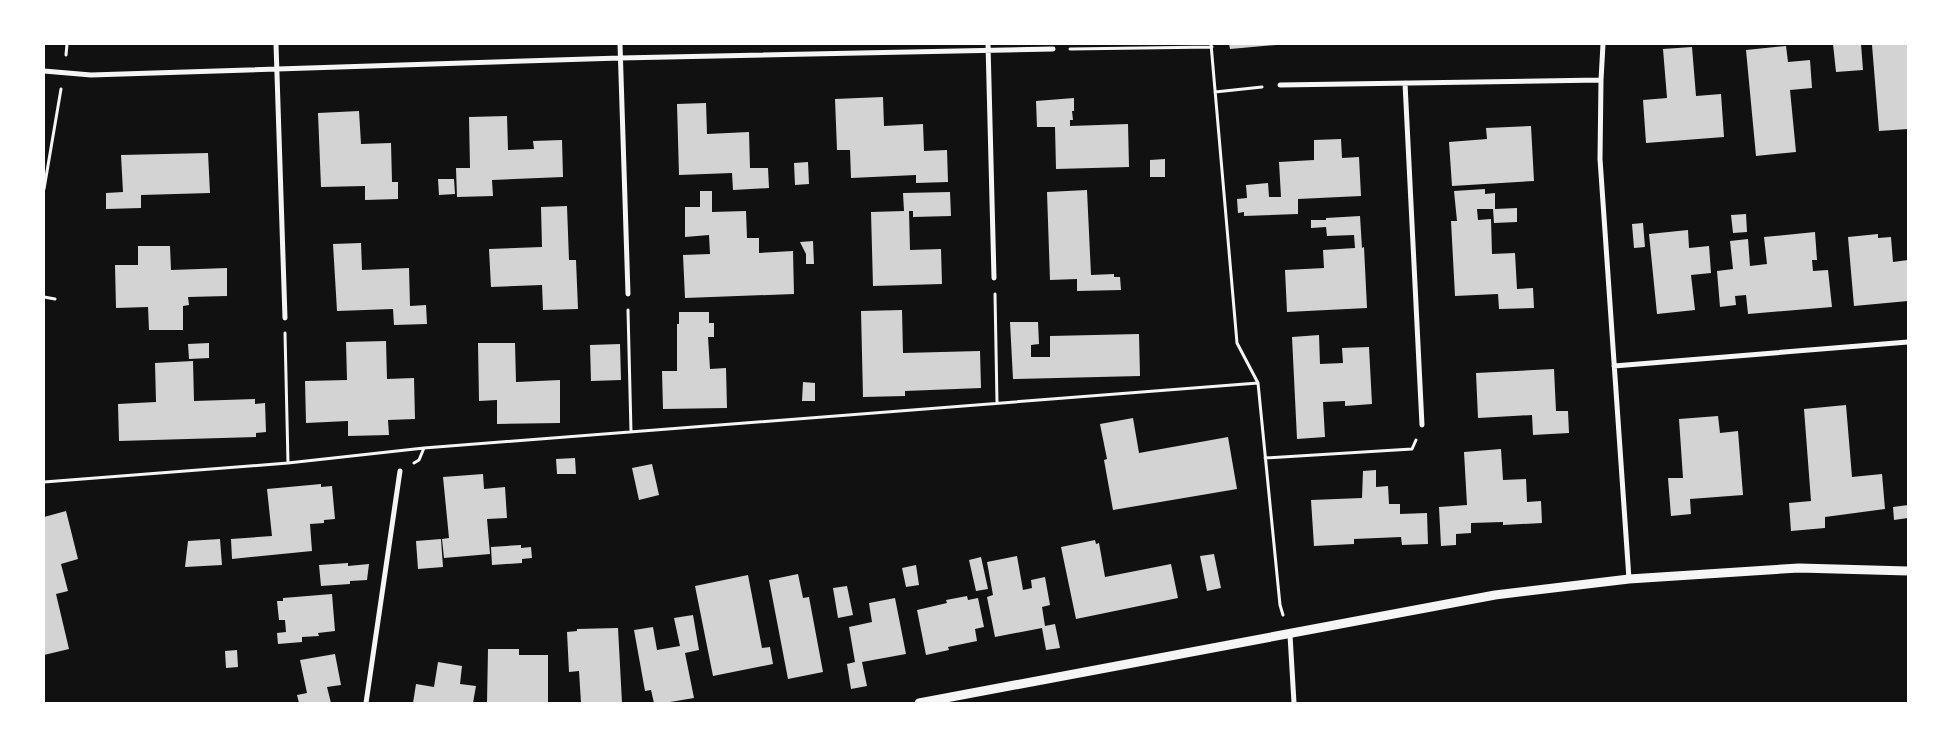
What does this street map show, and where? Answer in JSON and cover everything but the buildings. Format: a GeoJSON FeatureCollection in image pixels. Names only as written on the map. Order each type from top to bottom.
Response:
{"type":"FeatureCollection","features":[{"type":"Feature","properties":{"kind":"street"},"geometry":{"type":"LineString","coordinates":[[276,44],[285,318]]}},
{"type":"Feature","properties":{"kind":"street"},"geometry":{"type":"LineString","coordinates":[[620,44],[628,294]]}},
{"type":"Feature","properties":{"kind":"street"},"geometry":{"type":"LineString","coordinates":[[988,44],[994,278]]}},
{"type":"Feature","properties":{"kind":"street"},"geometry":{"type":"LineString","coordinates":[[1603,44],[1600,159],[1629,578]]}},
{"type":"Feature","properties":{"kind":"street"},"geometry":{"type":"LineString","coordinates":[[44,71],[91,75],[620,58],[1053,49]]}},
{"type":"Feature","properties":{"kind":"street"},"geometry":{"type":"LineString","coordinates":[[1280,85],[1601,80]]}},
{"type":"Feature","properties":{"kind":"street"},"geometry":{"type":"LineString","coordinates":[[1405,83],[1422,425]]}},
{"type":"Feature","properties":{"kind":"street"},"geometry":{"type":"LineString","coordinates":[[1614,366],[1908,342]]}},
{"type":"Feature","properties":{"kind":"street"},"geometry":{"type":"LineString","coordinates":[[366,703],[400,471]]}},
{"type":"Feature","properties":{"kind":"street"},"geometry":{"type":"LineString","coordinates":[[919,703],[1290,635],[1495,595],[1629,578],[1799,568],[1908,571]]}},
{"type":"Feature","properties":{"kind":"street"},"geometry":{"type":"LineString","coordinates":[[1290,635],[1294,703]]}},
{"type":"Feature","properties":{"kind":"path"},"geometry":{"type":"LineString","coordinates":[[44,189],[67,44]]}},
{"type":"Feature","properties":{"kind":"path"},"geometry":{"type":"LineString","coordinates":[[1053,49],[1212,45],[1236,344],[1258,383],[1280,605],[1290,635]]}},
{"type":"Feature","properties":{"kind":"path"},"geometry":{"type":"LineString","coordinates":[[1215,92],[1280,85]]}},
{"type":"Feature","properties":{"kind":"path"},"geometry":{"type":"LineString","coordinates":[[994,278],[998,403]]}},
{"type":"Feature","properties":{"kind":"path"},"geometry":{"type":"LineString","coordinates":[[628,294],[631,432]]}},
{"type":"Feature","properties":{"kind":"path"},"geometry":{"type":"LineString","coordinates":[[44,297],[55,299]]}},
{"type":"Feature","properties":{"kind":"path"},"geometry":{"type":"LineString","coordinates":[[285,318],[288,463]]}},
{"type":"Feature","properties":{"kind":"path"},"geometry":{"type":"LineString","coordinates":[[44,482],[288,463],[424,448],[1258,383]]}},
{"type":"Feature","properties":{"kind":"path"},"geometry":{"type":"LineString","coordinates":[[1265,458],[1412,449],[1422,425]]}}]}
